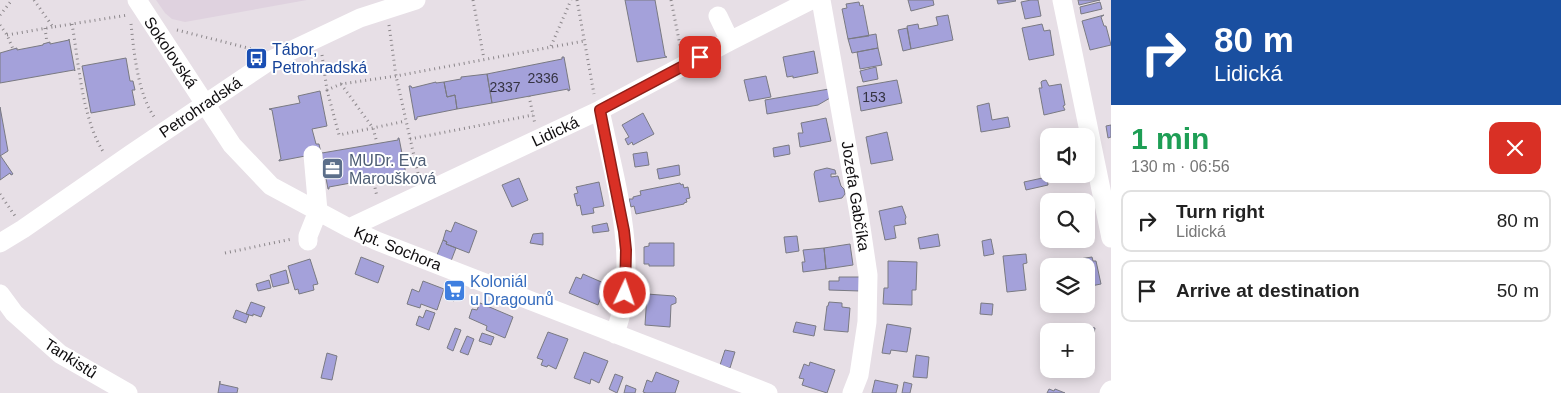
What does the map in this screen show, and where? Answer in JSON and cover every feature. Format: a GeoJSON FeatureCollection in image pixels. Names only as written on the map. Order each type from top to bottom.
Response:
{"type":"FeatureCollection","features":[{"type":"Feature","properties":{"kind":"street","name":"Sokolovská"},"geometry":{"type":"LineString","coordinates":[[137,0],[205,104]]}},
{"type":"Feature","properties":{"kind":"street","name":"Petrohradská"},"geometry":{"type":"LineString","coordinates":[[0,243],[269,61],[359,9],[416,0]]}},
{"type":"Feature","properties":{"kind":"street","name":"Lidická"},"geometry":{"type":"LineString","coordinates":[[349,228],[597,103],[730,41],[811,0]]}},
{"type":"Feature","properties":{"kind":"street","name":"Jozefa Gabčíka"},"geometry":{"type":"LineString","coordinates":[[821,0],[860,214],[868,275],[867,322],[859,375],[852,393]]}},
{"type":"Feature","properties":{"kind":"street"},"geometry":{"type":"LineString","coordinates":[[1062,0],[1111,238]]}},
{"type":"Feature","properties":{"kind":"street"},"geometry":{"type":"LineString","coordinates":[[718,16],[730,41]]}},
{"type":"Feature","properties":{"kind":"street"},"geometry":{"type":"LineString","coordinates":[[597,103],[622,215],[626,250],[624,306],[616,334]]}},
{"type":"Feature","properties":{"kind":"street","name":"Kpt. Sochora"},"geometry":{"type":"LineString","coordinates":[[205,104],[232,144],[271,186],[349,228],[377,241],[768,393]]}},
{"type":"Feature","properties":{"kind":"street"},"geometry":{"type":"LineString","coordinates":[[308,241],[308,236],[318,212],[313,155]]}},
{"type":"Feature","properties":{"kind":"street","name":"Tankistů"},"geometry":{"type":"LineString","coordinates":[[0,294],[14,313],[60,354],[128,393]]}},
{"type":"Feature","properties":{"kind":"path"},"geometry":{"type":"LineString","coordinates":[[0,15],[12,0]]}},
{"type":"Feature","properties":{"kind":"path"},"geometry":{"type":"LineString","coordinates":[[34,0],[52,27]]}},
{"type":"Feature","properties":{"kind":"path"},"geometry":{"type":"LineString","coordinates":[[473,0],[484,59]]}},
{"type":"Feature","properties":{"kind":"path"},"geometry":{"type":"LineString","coordinates":[[550,47],[571,0]]}},
{"type":"Feature","properties":{"kind":"path"},"geometry":{"type":"LineString","coordinates":[[577,0],[597,103]]}},
{"type":"Feature","properties":{"kind":"path"},"geometry":{"type":"LineString","coordinates":[[672,0],[682,58]]}},
{"type":"Feature","properties":{"kind":"path"},"geometry":{"type":"LineString","coordinates":[[7,35],[130,15],[142,93],[150,111],[159,123]]}},
{"type":"Feature","properties":{"kind":"path"},"geometry":{"type":"LineString","coordinates":[[388,19],[396,76],[421,186]]}},
{"type":"Feature","properties":{"kind":"path"},"geometry":{"type":"LineString","coordinates":[[153,23],[264,52]]}},
{"type":"Feature","properties":{"kind":"path"},"geometry":{"type":"LineString","coordinates":[[72,24],[88,117],[94,135],[107,158]]}},
{"type":"Feature","properties":{"kind":"path"},"geometry":{"type":"LineString","coordinates":[[1,28],[7,35],[12,50]]}},
{"type":"Feature","properties":{"kind":"path"},"geometry":{"type":"LineString","coordinates":[[45,28],[47,43]]}},
{"type":"Feature","properties":{"kind":"path"},"geometry":{"type":"LineString","coordinates":[[327,90],[341,84],[396,76],[584,41]]}},
{"type":"Feature","properties":{"kind":"path"},"geometry":{"type":"LineString","coordinates":[[321,48],[327,90],[339,135],[406,121]]}},
{"type":"Feature","properties":{"kind":"path"},"geometry":{"type":"LineString","coordinates":[[341,84],[373,128],[377,143]]}},
{"type":"Feature","properties":{"kind":"path"},"geometry":{"type":"LineString","coordinates":[[530,96],[536,130]]}},
{"type":"Feature","properties":{"kind":"path"},"geometry":{"type":"LineString","coordinates":[[410,139],[533,115]]}},
{"type":"Feature","properties":{"kind":"path"},"geometry":{"type":"LineString","coordinates":[[373,178],[378,206]]}},
{"type":"Feature","properties":{"kind":"path"},"geometry":{"type":"LineString","coordinates":[[0,194],[17,219]]}},
{"type":"Feature","properties":{"kind":"shaded area"},"geometry":{"type":"Polygon","coordinates":[[[156,0],[307,0],[185,22],[172,19],[156,0]]]}},
{"type":"Feature","properties":{"kind":"building"},"geometry":{"type":"Polygon","coordinates":[[[625,0],[655,0],[665,56],[667,57],[637,62],[625,0]]]}},
{"type":"Feature","properties":{"kind":"building"},"geometry":{"type":"Polygon","coordinates":[[[908,0],[933,0],[934,5],[911,11],[908,0]]]}},
{"type":"Feature","properties":{"kind":"building"},"geometry":{"type":"Polygon","coordinates":[[[997,0],[1015,0],[1016,1],[998,4],[997,0]]]}},
{"type":"Feature","properties":{"kind":"building"},"geometry":{"type":"Polygon","coordinates":[[[1038,0],[1041,16],[1025,19],[1021,2],[1038,0]]]}},
{"type":"Feature","properties":{"kind":"building"},"geometry":{"type":"Polygon","coordinates":[[[1078,0],[1100,0],[1079,5],[1078,0]]]}},
{"type":"Feature","properties":{"kind":"building"},"geometry":{"type":"Polygon","coordinates":[[[859,2],[860,6],[863,5],[869,36],[848,39],[842,9],[847,8],[846,4],[859,2]]]}},
{"type":"Feature","properties":{"kind":"building"},"geometry":{"type":"Polygon","coordinates":[[[1100,2],[1102,9],[1081,14],[1080,7],[1100,2]]]}},
{"type":"Feature","properties":{"kind":"building"},"geometry":{"type":"Polygon","coordinates":[[[948,15],[953,40],[911,49],[907,26],[918,24],[919,29],[938,25],[936,17],[948,15]]]}},
{"type":"Feature","properties":{"kind":"building"},"geometry":{"type":"Polygon","coordinates":[[[1104,15],[1101,17],[1104,26],[1106,26],[1111,45],[1090,50],[1082,21],[1104,15]]]}},
{"type":"Feature","properties":{"kind":"building"},"geometry":{"type":"Polygon","coordinates":[[[1042,24],[1044,31],[1050,30],[1054,55],[1029,60],[1022,28],[1042,24]]]}},
{"type":"Feature","properties":{"kind":"building"},"geometry":{"type":"Polygon","coordinates":[[[907,28],[911,49],[903,51],[898,30],[907,28]]]}},
{"type":"Feature","properties":{"kind":"building"},"geometry":{"type":"Polygon","coordinates":[[[876,34],[878,48],[852,53],[848,39],[876,34]]]}},
{"type":"Feature","properties":{"kind":"building"},"geometry":{"type":"Polygon","coordinates":[[[69,39],[75,71],[0,83],[0,53],[17,48],[17,50],[69,39]]]}},
{"type":"Feature","properties":{"kind":"building"},"geometry":{"type":"Polygon","coordinates":[[[878,48],[882,65],[860,69],[857,52],[878,48]]]}},
{"type":"Feature","properties":{"kind":"building"},"geometry":{"type":"Polygon","coordinates":[[[814,51],[818,73],[793,78],[793,76],[787,77],[783,57],[814,51]]]}},
{"type":"Feature","properties":{"kind":"building"},"geometry":{"type":"Polygon","coordinates":[[[564,57],[570,90],[492,103],[487,74],[562,59],[564,57]]]}},
{"type":"Feature","properties":{"kind":"building"},"geometry":{"type":"Polygon","coordinates":[[[126,58],[130,81],[133,81],[135,90],[132,90],[135,105],[91,113],[82,66],[126,58]]]}},
{"type":"Feature","properties":{"kind":"building"},"geometry":{"type":"Polygon","coordinates":[[[876,67],[878,79],[863,82],[860,71],[876,67]]]}},
{"type":"Feature","properties":{"kind":"building"},"geometry":{"type":"Polygon","coordinates":[[[487,74],[492,103],[457,109],[455,95],[447,97],[444,82],[461,79],[461,77],[487,74]]]}},
{"type":"Feature","properties":{"kind":"building"},"geometry":{"type":"Polygon","coordinates":[[[766,76],[771,97],[749,101],[744,80],[766,76]]]}},
{"type":"Feature","properties":{"kind":"building"},"geometry":{"type":"Polygon","coordinates":[[[897,80],[902,103],[861,111],[857,87],[897,80]]]}},
{"type":"Feature","properties":{"kind":"building"},"geometry":{"type":"Polygon","coordinates":[[[1046,80],[1049,86],[1061,84],[1065,110],[1044,115],[1039,88],[1042,88],[1041,82],[1046,80]]]}},
{"type":"Feature","properties":{"kind":"building"},"geometry":{"type":"Polygon","coordinates":[[[444,82],[447,97],[455,95],[457,109],[417,117],[415,120],[409,86],[412,88],[444,82]]]}},
{"type":"Feature","properties":{"kind":"building"},"geometry":{"type":"Polygon","coordinates":[[[829,89],[830,98],[818,105],[767,114],[765,100],[829,89]]]}},
{"type":"Feature","properties":{"kind":"building"},"geometry":{"type":"Polygon","coordinates":[[[320,91],[327,126],[312,129],[316,144],[319,144],[321,153],[279,161],[281,159],[272,110],[269,109],[300,103],[298,96],[320,91]]]}},
{"type":"Feature","properties":{"kind":"building"},"geometry":{"type":"Polygon","coordinates":[[[989,103],[992,120],[1008,117],[1010,127],[981,132],[977,106],[989,103]]]}},
{"type":"Feature","properties":{"kind":"building"},"geometry":{"type":"Polygon","coordinates":[[[0,107],[8,151],[0,156],[0,107]]]}},
{"type":"Feature","properties":{"kind":"building"},"geometry":{"type":"Polygon","coordinates":[[[643,113],[654,134],[633,145],[632,142],[628,145],[625,139],[629,137],[622,125],[643,113]]]}},
{"type":"Feature","properties":{"kind":"building"},"geometry":{"type":"Polygon","coordinates":[[[826,118],[831,141],[800,147],[798,133],[803,133],[801,123],[826,118]]]}},
{"type":"Feature","properties":{"kind":"building"},"geometry":{"type":"Polygon","coordinates":[[[1111,125],[1111,137],[1108,138],[1106,126],[1111,125]]]}},
{"type":"Feature","properties":{"kind":"building"},"geometry":{"type":"Polygon","coordinates":[[[887,132],[893,160],[871,164],[866,137],[887,132]]]}},
{"type":"Feature","properties":{"kind":"building"},"geometry":{"type":"Polygon","coordinates":[[[398,138],[406,174],[329,187],[328,189],[321,151],[322,153],[398,140],[398,138]]]}},
{"type":"Feature","properties":{"kind":"building"},"geometry":{"type":"Polygon","coordinates":[[[789,145],[790,154],[774,157],[773,148],[789,145]]]}},
{"type":"Feature","properties":{"kind":"building"},"geometry":{"type":"Polygon","coordinates":[[[647,152],[649,165],[635,167],[633,154],[647,152]]]}},
{"type":"Feature","properties":{"kind":"building"},"geometry":{"type":"Polygon","coordinates":[[[0,155],[13,174],[11,175],[10,173],[0,180],[0,155]]]}},
{"type":"Feature","properties":{"kind":"building"},"geometry":{"type":"Polygon","coordinates":[[[679,165],[680,175],[659,179],[657,169],[679,165]]]}},
{"type":"Feature","properties":{"kind":"building"},"geometry":{"type":"Polygon","coordinates":[[[827,168],[835,170],[836,174],[831,174],[831,177],[838,176],[845,194],[842,198],[819,202],[814,174],[815,171],[827,168]]]}},
{"type":"Feature","properties":{"kind":"building"},"geometry":{"type":"Polygon","coordinates":[[[519,178],[528,200],[512,207],[502,185],[519,178]]]}},
{"type":"Feature","properties":{"kind":"building"},"geometry":{"type":"Polygon","coordinates":[[[1040,179],[1040,183],[1048,183],[1048,185],[1026,190],[1024,182],[1040,179]]]}},
{"type":"Feature","properties":{"kind":"building"},"geometry":{"type":"Polygon","coordinates":[[[599,182],[604,206],[593,208],[594,213],[582,215],[580,205],[577,206],[574,194],[578,193],[576,187],[599,182]]]}},
{"type":"Feature","properties":{"kind":"building"},"geometry":{"type":"Polygon","coordinates":[[[680,183],[681,185],[683,184],[684,188],[688,187],[690,198],[686,199],[687,202],[684,204],[636,214],[634,206],[631,207],[629,199],[641,195],[640,191],[680,183]]]}},
{"type":"Feature","properties":{"kind":"building"},"geometry":{"type":"Polygon","coordinates":[[[902,206],[906,217],[906,224],[894,226],[896,238],[885,240],[879,211],[902,206]]]}},
{"type":"Feature","properties":{"kind":"building"},"geometry":{"type":"Polygon","coordinates":[[[455,222],[477,231],[469,253],[446,244],[447,242],[443,240],[446,230],[451,232],[455,222]]]}},
{"type":"Feature","properties":{"kind":"building"},"geometry":{"type":"Polygon","coordinates":[[[607,223],[609,231],[593,233],[592,226],[607,223]]]}},
{"type":"Feature","properties":{"kind":"building"},"geometry":{"type":"Polygon","coordinates":[[[543,233],[543,245],[530,243],[533,234],[543,233]]]}},
{"type":"Feature","properties":{"kind":"building"},"geometry":{"type":"Polygon","coordinates":[[[938,234],[940,246],[920,249],[918,238],[938,234]]]}},
{"type":"Feature","properties":{"kind":"building"},"geometry":{"type":"Polygon","coordinates":[[[797,236],[799,251],[786,253],[784,237],[797,236]]]}},
{"type":"Feature","properties":{"kind":"building"},"geometry":{"type":"Polygon","coordinates":[[[991,239],[994,254],[984,256],[982,241],[991,239]]]}},
{"type":"Feature","properties":{"kind":"building"},"geometry":{"type":"Polygon","coordinates":[[[443,240],[447,242],[446,244],[456,248],[451,261],[437,255],[443,240]]]}},
{"type":"Feature","properties":{"kind":"building"},"geometry":{"type":"Polygon","coordinates":[[[649,243],[674,243],[674,266],[649,266],[649,264],[644,264],[644,247],[649,246],[649,243]]]}},
{"type":"Feature","properties":{"kind":"building"},"geometry":{"type":"Polygon","coordinates":[[[850,244],[853,265],[826,269],[824,248],[850,244]]]}},
{"type":"Feature","properties":{"kind":"building"},"geometry":{"type":"Polygon","coordinates":[[[824,248],[826,269],[803,272],[802,262],[805,262],[803,250],[824,248]]]}},
{"type":"Feature","properties":{"kind":"building"},"geometry":{"type":"Polygon","coordinates":[[[1026,254],[1027,263],[1023,264],[1026,290],[1007,292],[1003,256],[1026,254]]]}},
{"type":"Feature","properties":{"kind":"building"},"geometry":{"type":"Polygon","coordinates":[[[361,257],[384,266],[378,283],[355,274],[361,257]]]}},
{"type":"Feature","properties":{"kind":"building"},"geometry":{"type":"Polygon","coordinates":[[[310,259],[318,284],[313,285],[314,290],[299,294],[298,289],[295,290],[288,266],[310,259]]]}},
{"type":"Feature","properties":{"kind":"building"},"geometry":{"type":"Polygon","coordinates":[[[888,261],[917,262],[916,290],[912,290],[912,305],[883,304],[884,288],[888,288],[888,261]]]}},
{"type":"Feature","properties":{"kind":"building"},"geometry":{"type":"Polygon","coordinates":[[[1095,261],[1096,261],[1101,284],[1095,285],[1095,261]]]}},
{"type":"Feature","properties":{"kind":"building"},"geometry":{"type":"Polygon","coordinates":[[[286,270],[289,283],[273,287],[270,275],[286,270]]]}},
{"type":"Feature","properties":{"kind":"building"},"geometry":{"type":"Polygon","coordinates":[[[583,274],[606,284],[598,305],[569,293],[576,277],[581,279],[583,274]]]}},
{"type":"Feature","properties":{"kind":"building"},"geometry":{"type":"Polygon","coordinates":[[[839,277],[860,277],[860,291],[829,290],[829,281],[839,281],[839,277]]]}},
{"type":"Feature","properties":{"kind":"building","name":"Koloniál u Dragounů"},"geometry":{"type":"Polygon","coordinates":[[[455,278],[463,282],[454,301],[446,298],[455,278]]]}},
{"type":"Feature","properties":{"kind":"building"},"geometry":{"type":"Polygon","coordinates":[[[269,280],[271,288],[258,291],[256,284],[269,280]]]}},
{"type":"Feature","properties":{"kind":"building"},"geometry":{"type":"Polygon","coordinates":[[[423,281],[444,289],[437,310],[421,304],[420,308],[407,304],[412,289],[419,292],[423,281]]]}},
{"type":"Feature","properties":{"kind":"building"},"geometry":{"type":"Polygon","coordinates":[[[647,294],[674,296],[676,298],[676,303],[671,305],[670,327],[645,325],[647,294]]]}},
{"type":"Feature","properties":{"kind":"building"},"geometry":{"type":"Polygon","coordinates":[[[251,302],[265,307],[261,317],[246,314],[251,302]]]}},
{"type":"Feature","properties":{"kind":"building"},"geometry":{"type":"Polygon","coordinates":[[[829,302],[842,303],[842,307],[850,308],[848,332],[824,330],[829,302]]]}},
{"type":"Feature","properties":{"kind":"building"},"geometry":{"type":"Polygon","coordinates":[[[480,303],[513,317],[505,338],[486,330],[487,326],[469,318],[472,309],[477,310],[480,303]]]}},
{"type":"Feature","properties":{"kind":"building"},"geometry":{"type":"Polygon","coordinates":[[[981,303],[993,304],[992,315],[980,314],[981,303]]]}},
{"type":"Feature","properties":{"kind":"building"},"geometry":{"type":"Polygon","coordinates":[[[236,310],[249,315],[246,323],[233,318],[236,310]]]}},
{"type":"Feature","properties":{"kind":"building"},"geometry":{"type":"Polygon","coordinates":[[[426,310],[435,313],[429,330],[416,325],[419,316],[423,318],[426,310]]]}},
{"type":"Feature","properties":{"kind":"building"},"geometry":{"type":"Polygon","coordinates":[[[796,322],[816,326],[814,336],[793,332],[796,322]]]}},
{"type":"Feature","properties":{"kind":"building"},"geometry":{"type":"Polygon","coordinates":[[[887,324],[911,328],[907,352],[891,350],[890,354],[882,353],[887,324]]]}},
{"type":"Feature","properties":{"kind":"building"},"geometry":{"type":"Polygon","coordinates":[[[455,328],[461,330],[453,351],[447,348],[455,328]]]}},
{"type":"Feature","properties":{"kind":"building"},"geometry":{"type":"Polygon","coordinates":[[[548,332],[568,339],[556,369],[548,365],[547,367],[541,365],[543,360],[537,358],[548,332]]]}},
{"type":"Feature","properties":{"kind":"building"},"geometry":{"type":"Polygon","coordinates":[[[482,333],[494,337],[491,345],[479,341],[482,333]]]}},
{"type":"Feature","properties":{"kind":"building"},"geometry":{"type":"Polygon","coordinates":[[[467,336],[474,339],[468,355],[460,352],[467,336]]]}},
{"type":"Feature","properties":{"kind":"building"},"geometry":{"type":"Polygon","coordinates":[[[725,350],[735,352],[730,368],[720,365],[725,350]]]}},
{"type":"Feature","properties":{"kind":"building"},"geometry":{"type":"Polygon","coordinates":[[[584,352],[608,361],[599,383],[591,379],[590,384],[574,378],[584,352]]]}},
{"type":"Feature","properties":{"kind":"building"},"geometry":{"type":"Polygon","coordinates":[[[327,353],[337,356],[332,380],[321,378],[327,353]]]}},
{"type":"Feature","properties":{"kind":"building"},"geometry":{"type":"Polygon","coordinates":[[[916,355],[929,357],[927,378],[913,377],[916,355]]]}},
{"type":"Feature","properties":{"kind":"building"},"geometry":{"type":"Polygon","coordinates":[[[810,362],[835,370],[827,393],[802,385],[804,379],[799,378],[804,364],[809,366],[810,362]]]}},
{"type":"Feature","properties":{"kind":"building"},"geometry":{"type":"Polygon","coordinates":[[[656,372],[679,381],[675,393],[643,392],[647,380],[652,382],[656,372]]]}},
{"type":"Feature","properties":{"kind":"building"},"geometry":{"type":"Polygon","coordinates":[[[615,374],[623,377],[617,393],[609,389],[615,374]]]}},
{"type":"Feature","properties":{"kind":"building"},"geometry":{"type":"Polygon","coordinates":[[[875,380],[898,385],[896,393],[872,393],[875,380]]]}},
{"type":"Feature","properties":{"kind":"building"},"geometry":{"type":"Polygon","coordinates":[[[220,381],[220,384],[238,388],[237,393],[218,393],[220,381]]]}},
{"type":"Feature","properties":{"kind":"building"},"geometry":{"type":"Polygon","coordinates":[[[904,382],[912,384],[910,393],[902,393],[904,382]]]}},
{"type":"Feature","properties":{"kind":"building"},"geometry":{"type":"Polygon","coordinates":[[[626,385],[636,389],[635,393],[624,393],[626,385]]]}},
{"type":"Feature","properties":{"kind":"building"},"geometry":{"type":"Polygon","coordinates":[[[1049,389],[1054,391],[1055,389],[1065,393],[1047,393],[1049,389]]]}},
{"type":"Feature","properties":{"kind":"place","name":"Tábor, Petrohradská"},"geometry":{"type":"Point","coordinates":[256,58]}},
{"type":"Feature","properties":{"kind":"place","name":"MUDr. Eva Maroušková"},"geometry":{"type":"Point","coordinates":[333,169]}},
{"type":"Feature","properties":{"kind":"place","name":"Koloniál u Dragounů"},"geometry":{"type":"Point","coordinates":[454,290]}},
{"type":"Feature","properties":{"kind":"route"},"geometry":{"type":"LineString","coordinates":[[625,293],[626,250],[622,215],[600,110],[700,57]]}}]}
